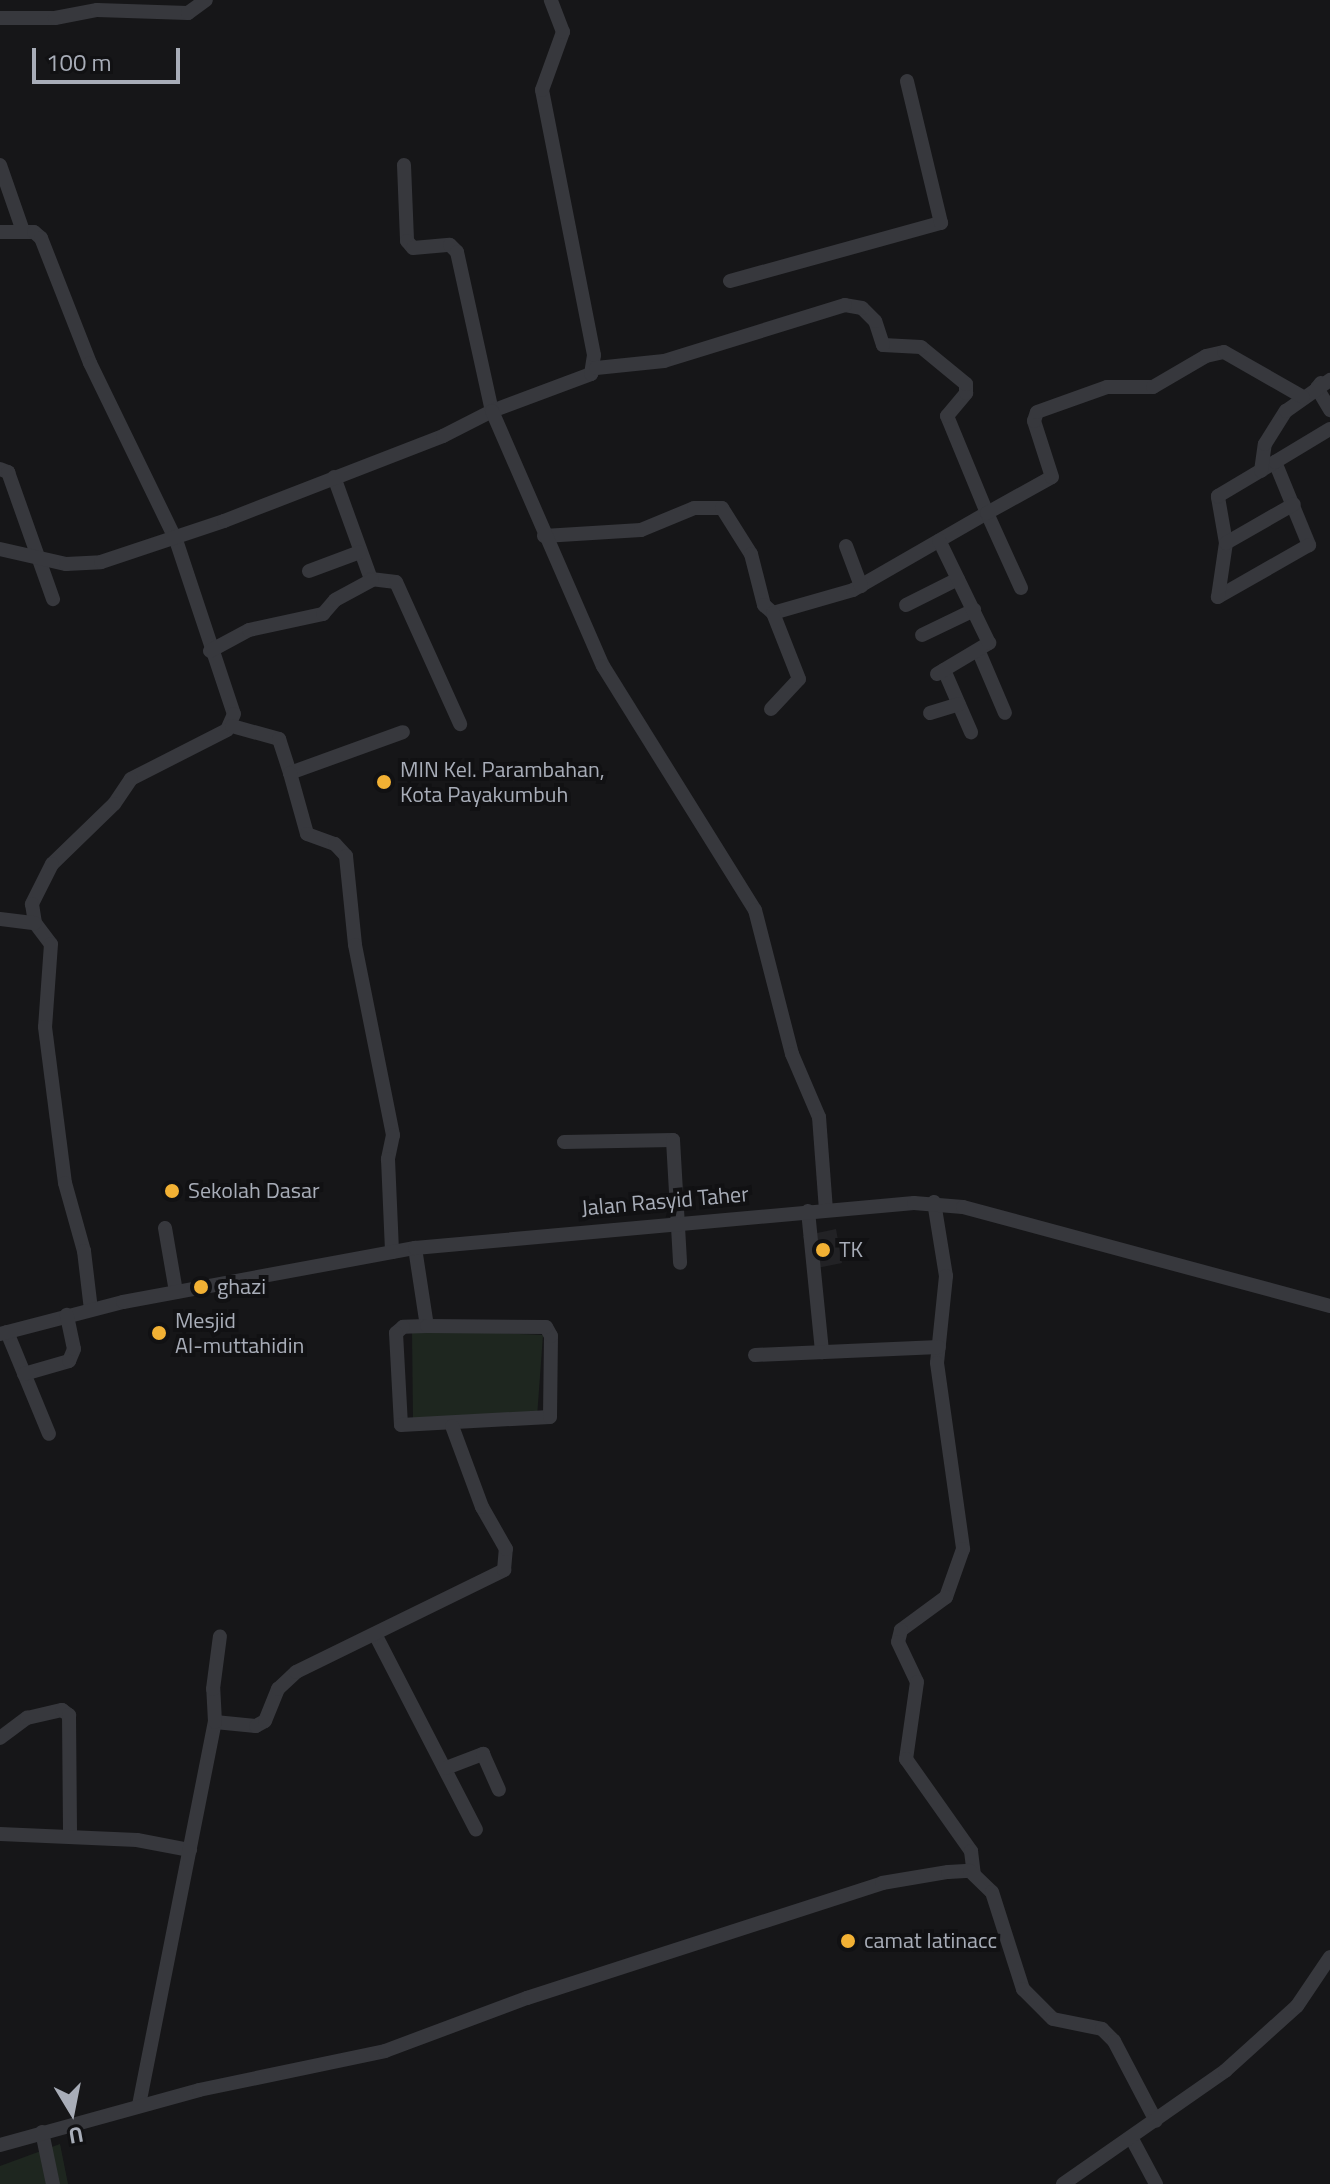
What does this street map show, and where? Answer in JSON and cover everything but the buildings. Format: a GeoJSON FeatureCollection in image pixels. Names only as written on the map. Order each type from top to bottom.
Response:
{"type":"FeatureCollection","features":[{"type":"Feature","properties":{"kind":"street"},"geometry":{"type":"LineString","coordinates":[[0,18],[55,18],[97,10],[188,13],[206,0]]}},
{"type":"Feature","properties":{"kind":"street"},"geometry":{"type":"LineString","coordinates":[[551,0],[563,32],[542,90],[547,131],[596,368]]}},
{"type":"Feature","properties":{"kind":"street"},"geometry":{"type":"LineString","coordinates":[[730,281],[941,223],[907,81]]}},
{"type":"Feature","properties":{"kind":"street"},"geometry":{"type":"LineString","coordinates":[[0,165],[23,231]]}},
{"type":"Feature","properties":{"kind":"street"},"geometry":{"type":"LineString","coordinates":[[404,165],[407,241],[413,248],[450,245],[457,252],[492,411],[603,666],[755,910],[792,1054],[821,1123],[826,1210]]}},
{"type":"Feature","properties":{"kind":"street"},"geometry":{"type":"LineString","coordinates":[[0,232],[23,231],[41,238],[90,363],[176,540],[210,651],[234,714],[232,726]]}},
{"type":"Feature","properties":{"kind":"street"},"geometry":{"type":"LineString","coordinates":[[0,549],[84,565],[176,540],[492,411],[567,386],[596,368],[664,361],[854,305],[870,313],[883,345],[921,347],[966,384],[966,393],[947,416],[1021,588]]}},
{"type":"Feature","properties":{"kind":"street"},"geometry":{"type":"LineString","coordinates":[[773,613],[861,586],[1051,479],[1034,418],[1045,408],[1107,387],[1153,387],[1206,356],[1224,352],[1303,397]]}},
{"type":"Feature","properties":{"kind":"street"},"geometry":{"type":"LineString","coordinates":[[1261,471],[1268,437],[1303,397],[1324,384],[1330,372]]}},
{"type":"Feature","properties":{"kind":"street"},"geometry":{"type":"LineString","coordinates":[[1324,384],[1330,410]]}},
{"type":"Feature","properties":{"kind":"street"},"geometry":{"type":"LineString","coordinates":[[1275,462],[1309,545],[1218,597],[1226,543],[1217,498],[1275,462],[1330,429]]}},
{"type":"Feature","properties":{"kind":"street"},"geometry":{"type":"LineString","coordinates":[[0,469],[8,472],[53,599]]}},
{"type":"Feature","properties":{"kind":"street"},"geometry":{"type":"LineString","coordinates":[[334,477],[372,580]]}},
{"type":"Feature","properties":{"kind":"street"},"geometry":{"type":"LineString","coordinates":[[1226,543],[1294,504]]}},
{"type":"Feature","properties":{"kind":"street"},"geometry":{"type":"LineString","coordinates":[[544,536],[641,530],[694,508],[722,508],[751,554],[764,605],[773,613],[799,679],[771,709]]}},
{"type":"Feature","properties":{"kind":"street"},"geometry":{"type":"LineString","coordinates":[[939,540],[989,643],[979,652],[940,672],[971,732]]}},
{"type":"Feature","properties":{"kind":"street"},"geometry":{"type":"LineString","coordinates":[[846,546],[861,586]]}},
{"type":"Feature","properties":{"kind":"street"},"geometry":{"type":"LineString","coordinates":[[309,571],[360,552]]}},
{"type":"Feature","properties":{"kind":"street"},"geometry":{"type":"LineString","coordinates":[[906,605],[958,579]]}},
{"type":"Feature","properties":{"kind":"street"},"geometry":{"type":"LineString","coordinates":[[210,651],[249,630],[323,614],[335,600],[372,580],[396,582],[460,724]]}},
{"type":"Feature","properties":{"kind":"street"},"geometry":{"type":"LineString","coordinates":[[922,635],[974,610]]}},
{"type":"Feature","properties":{"kind":"street"},"geometry":{"type":"LineString","coordinates":[[979,652],[1005,713]]}},
{"type":"Feature","properties":{"kind":"street"},"geometry":{"type":"LineString","coordinates":[[930,713],[959,704]]}},
{"type":"Feature","properties":{"kind":"street"},"geometry":{"type":"LineString","coordinates":[[91,1310],[84,1251],[65,1183],[45,1027],[51,944],[35,923],[32,904],[41,881],[114,804],[131,779],[232,726],[279,739],[307,834],[335,844],[346,856],[355,945],[393,1135],[388,1159],[392,1252]]}},
{"type":"Feature","properties":{"kind":"street"},"geometry":{"type":"LineString","coordinates":[[290,773],[403,732]]}},
{"type":"Feature","properties":{"kind":"street"},"geometry":{"type":"LineString","coordinates":[[0,919],[35,923]]}},
{"type":"Feature","properties":{"kind":"street"},"geometry":{"type":"LineString","coordinates":[[564,1142],[673,1140],[680,1263]]}},
{"type":"Feature","properties":{"kind":"street"},"geometry":{"type":"LineString","coordinates":[[934,1202],[946,1276],[939,1347],[963,1549],[946,1597],[898,1634],[898,1645],[917,1682],[905,1755],[969,1847],[974,1874],[999,1905],[1023,1989],[1053,2019],[1102,2029],[1114,2041],[1156,2121]]}},
{"type":"Feature","properties":{"kind":"street","name":"Jalan Rasyid Taher"},"geometry":{"type":"LineString","coordinates":[[3,1333],[67,1315],[176,1292],[415,1248],[677,1222],[934,1202],[1330,1306]]}},
{"type":"Feature","properties":{"kind":"street"},"geometry":{"type":"LineString","coordinates":[[808,1211],[822,1352]]}},
{"type":"Feature","properties":{"kind":"street"},"geometry":{"type":"LineString","coordinates":[[165,1228],[176,1292]]}},
{"type":"Feature","properties":{"kind":"street"},"geometry":{"type":"LineString","coordinates":[[415,1248],[427,1326]]}},
{"type":"Feature","properties":{"kind":"street"},"geometry":{"type":"LineString","coordinates":[[24,1374],[72,1356],[67,1315]]}},
{"type":"Feature","properties":{"kind":"street"},"geometry":{"type":"LineString","coordinates":[[543,1325],[551,1333],[550,1417],[452,1426],[400,1423],[396,1333],[403,1327],[427,1326],[543,1325]]}},
{"type":"Feature","properties":{"kind":"street"},"geometry":{"type":"LineString","coordinates":[[3,1333],[49,1434]]}},
{"type":"Feature","properties":{"kind":"street"},"geometry":{"type":"LineString","coordinates":[[755,1355],[939,1347]]}},
{"type":"Feature","properties":{"kind":"street"},"geometry":{"type":"LineString","coordinates":[[215,1722],[256,1726],[289,1677],[498,1575],[508,1565],[506,1549],[482,1507],[452,1426]]}},
{"type":"Feature","properties":{"kind":"street"},"geometry":{"type":"LineString","coordinates":[[375,1634],[446,1768],[456,1797],[476,1830]]}},
{"type":"Feature","properties":{"kind":"street"},"geometry":{"type":"LineString","coordinates":[[139,2105],[215,1722],[213,1689],[220,1636]]}},
{"type":"Feature","properties":{"kind":"street"},"geometry":{"type":"LineString","coordinates":[[0,1738],[27,1718],[62,1710],[69,1715],[70,1836]]}},
{"type":"Feature","properties":{"kind":"street"},"geometry":{"type":"LineString","coordinates":[[446,1768],[483,1754],[499,1790]]}},
{"type":"Feature","properties":{"kind":"street"},"geometry":{"type":"LineString","coordinates":[[0,1834],[70,1836],[190,1850]]}},
{"type":"Feature","properties":{"kind":"street"},"geometry":{"type":"LineString","coordinates":[[0,2145],[139,2105],[385,2051],[527,1998],[882,1883],[931,1873],[974,1874]]}},
{"type":"Feature","properties":{"kind":"street"},"geometry":{"type":"LineString","coordinates":[[1063,2184],[1132,2139],[1276,2027],[1311,1988],[1330,1957]]}},
{"type":"Feature","properties":{"kind":"street"},"geometry":{"type":"LineString","coordinates":[[42,2132],[53,2184]]}},
{"type":"Feature","properties":{"kind":"street"},"geometry":{"type":"LineString","coordinates":[[1132,2139],[1156,2184]]}},
{"type":"Feature","properties":{"kind":"shaded area","name":"TK"},"geometry":{"type":"Polygon","coordinates":[[[836,1229],[842,1263],[812,1269],[803,1236],[836,1229]]]}},
{"type":"Feature","properties":{"kind":"shaded area"},"geometry":{"type":"Polygon","coordinates":[[[412,1329],[543,1335],[537,1417],[413,1421],[412,1329]]]}},
{"type":"Feature","properties":{"kind":"shaded area"},"geometry":{"type":"Polygon","coordinates":[[[60,2144],[68,2184],[0,2184],[0,2166],[60,2144]]]}},
{"type":"Feature","properties":{"kind":"place","name":"MIN Kel. Parambahan, Kota Payakumbuh"},"geometry":{"type":"Point","coordinates":[384,782]}},
{"type":"Feature","properties":{"kind":"place","name":"Sekolah Dasar"},"geometry":{"type":"Point","coordinates":[172,1191]}},
{"type":"Feature","properties":{"kind":"place","name":"TK"},"geometry":{"type":"Point","coordinates":[823,1250]}},
{"type":"Feature","properties":{"kind":"place","name":"ghazi"},"geometry":{"type":"Point","coordinates":[201,1287]}},
{"type":"Feature","properties":{"kind":"place","name":"Mesjid Al-muttahidin"},"geometry":{"type":"Point","coordinates":[159,1333]}},
{"type":"Feature","properties":{"kind":"place","name":"camat latinacc"},"geometry":{"type":"Point","coordinates":[848,1941]}}]}
